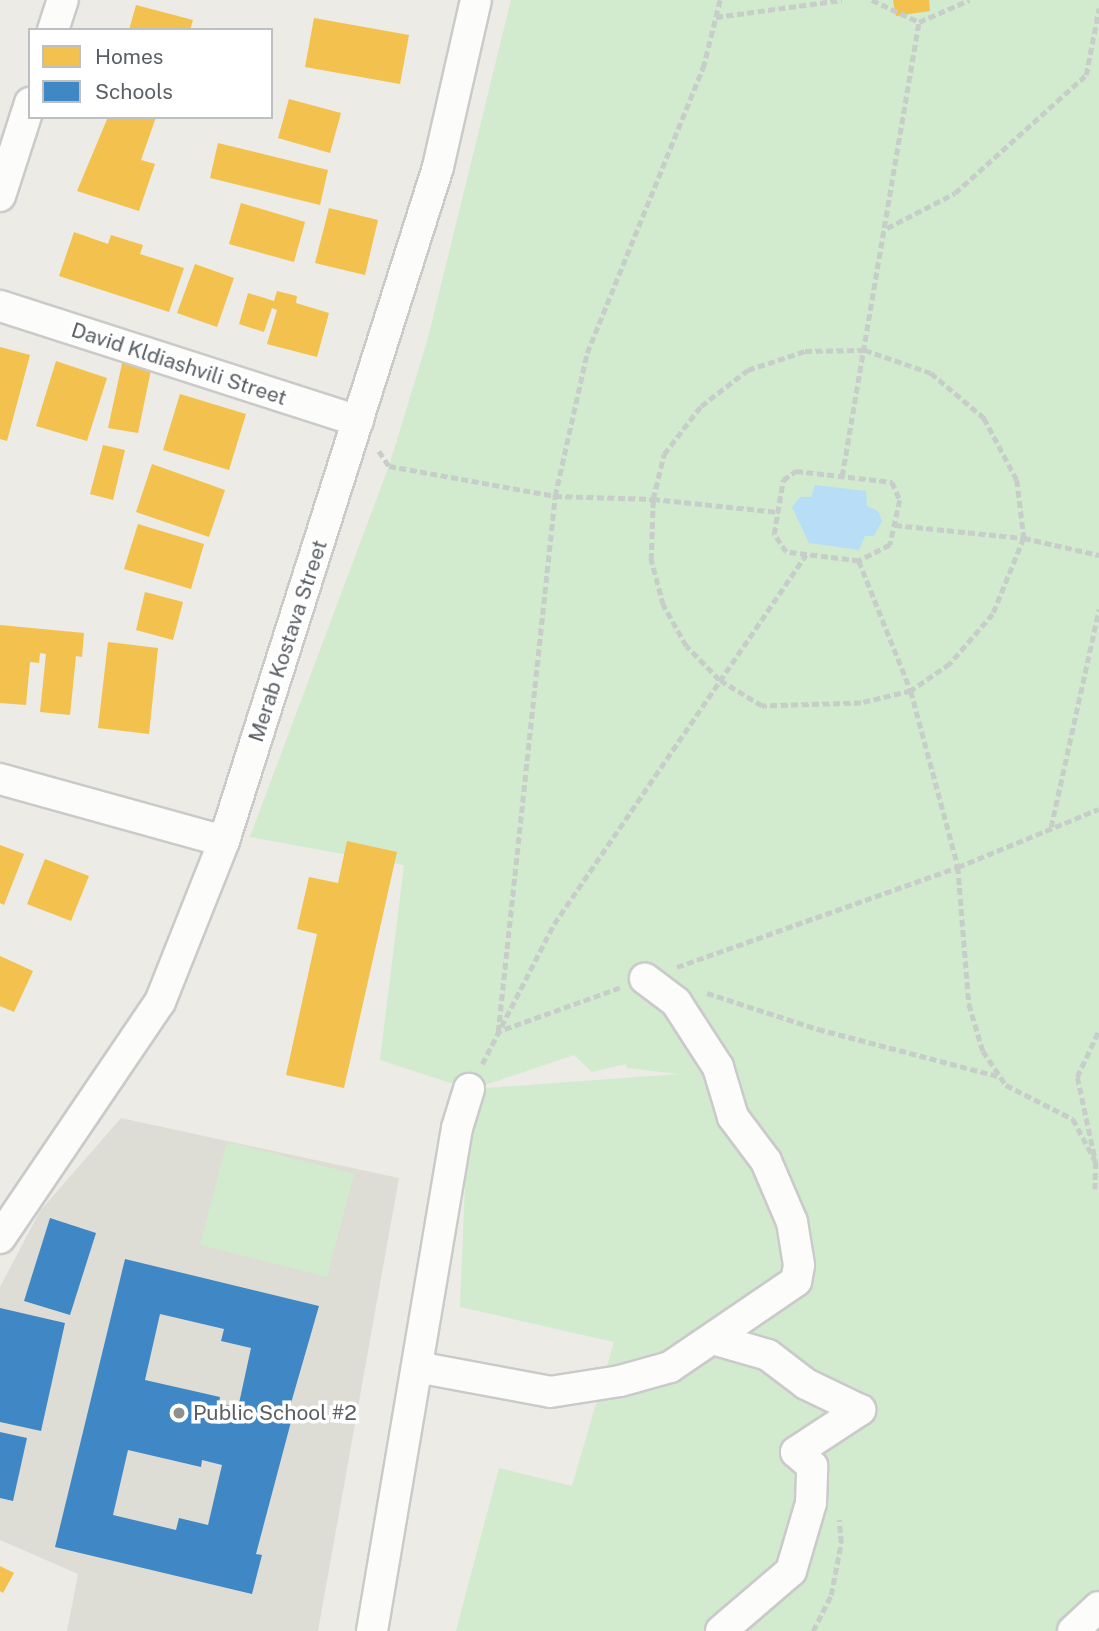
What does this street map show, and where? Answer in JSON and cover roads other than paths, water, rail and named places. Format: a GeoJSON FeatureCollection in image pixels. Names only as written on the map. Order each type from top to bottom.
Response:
{"type":"FeatureCollection","features":[{"type":"Feature","properties":{"kind":"street"},"geometry":{"type":"LineString","coordinates":[[54,28],[62,0]]}},
{"type":"Feature","properties":{"kind":"street","name":"Merab Kostava Street"},"geometry":{"type":"LineString","coordinates":[[0,1238],[160,1002],[224,841],[438,167],[476,0]]}},
{"type":"Feature","properties":{"kind":"street"},"geometry":{"type":"LineString","coordinates":[[0,196],[28,109]]}},
{"type":"Feature","properties":{"kind":"street","name":"David Kldiashvili Street"},"geometry":{"type":"LineString","coordinates":[[0,306],[358,421]]}},
{"type":"Feature","properties":{"kind":"street"},"geometry":{"type":"LineString","coordinates":[[0,779],[224,841]]}},
{"type":"Feature","properties":{"kind":"street"},"geometry":{"type":"LineString","coordinates":[[417,1367],[550,1392],[620,1381],[670,1367],[796,1281],[799,1265],[792,1222],[766,1161],[733,1117],[718,1067],[676,1002],[645,979]]}},
{"type":"Feature","properties":{"kind":"street"},"geometry":{"type":"LineString","coordinates":[[372,1631],[457,1128],[469,1089]]}},
{"type":"Feature","properties":{"kind":"street"},"geometry":{"type":"LineString","coordinates":[[713,1339],[768,1355],[806,1384],[860,1410],[796,1452],[812,1466],[811,1503],[790,1571],[721,1631]]}},
{"type":"Feature","properties":{"kind":"street"},"geometry":{"type":"LineString","coordinates":[[1073,1631],[1099,1607]]}},
{"type":"Feature","properties":{"kind":"water"},"geometry":{"type":"Polygon","coordinates":[[[815,485],[866,491],[867,506],[878,511],[882,521],[874,536],[865,536],[859,550],[809,543],[792,507],[800,497],[811,497],[815,485]]]}},
{"type":"Feature","properties":{"kind":"place","name":"Public School #2"},"geometry":{"type":"Point","coordinates":[179,1413]}}]}
